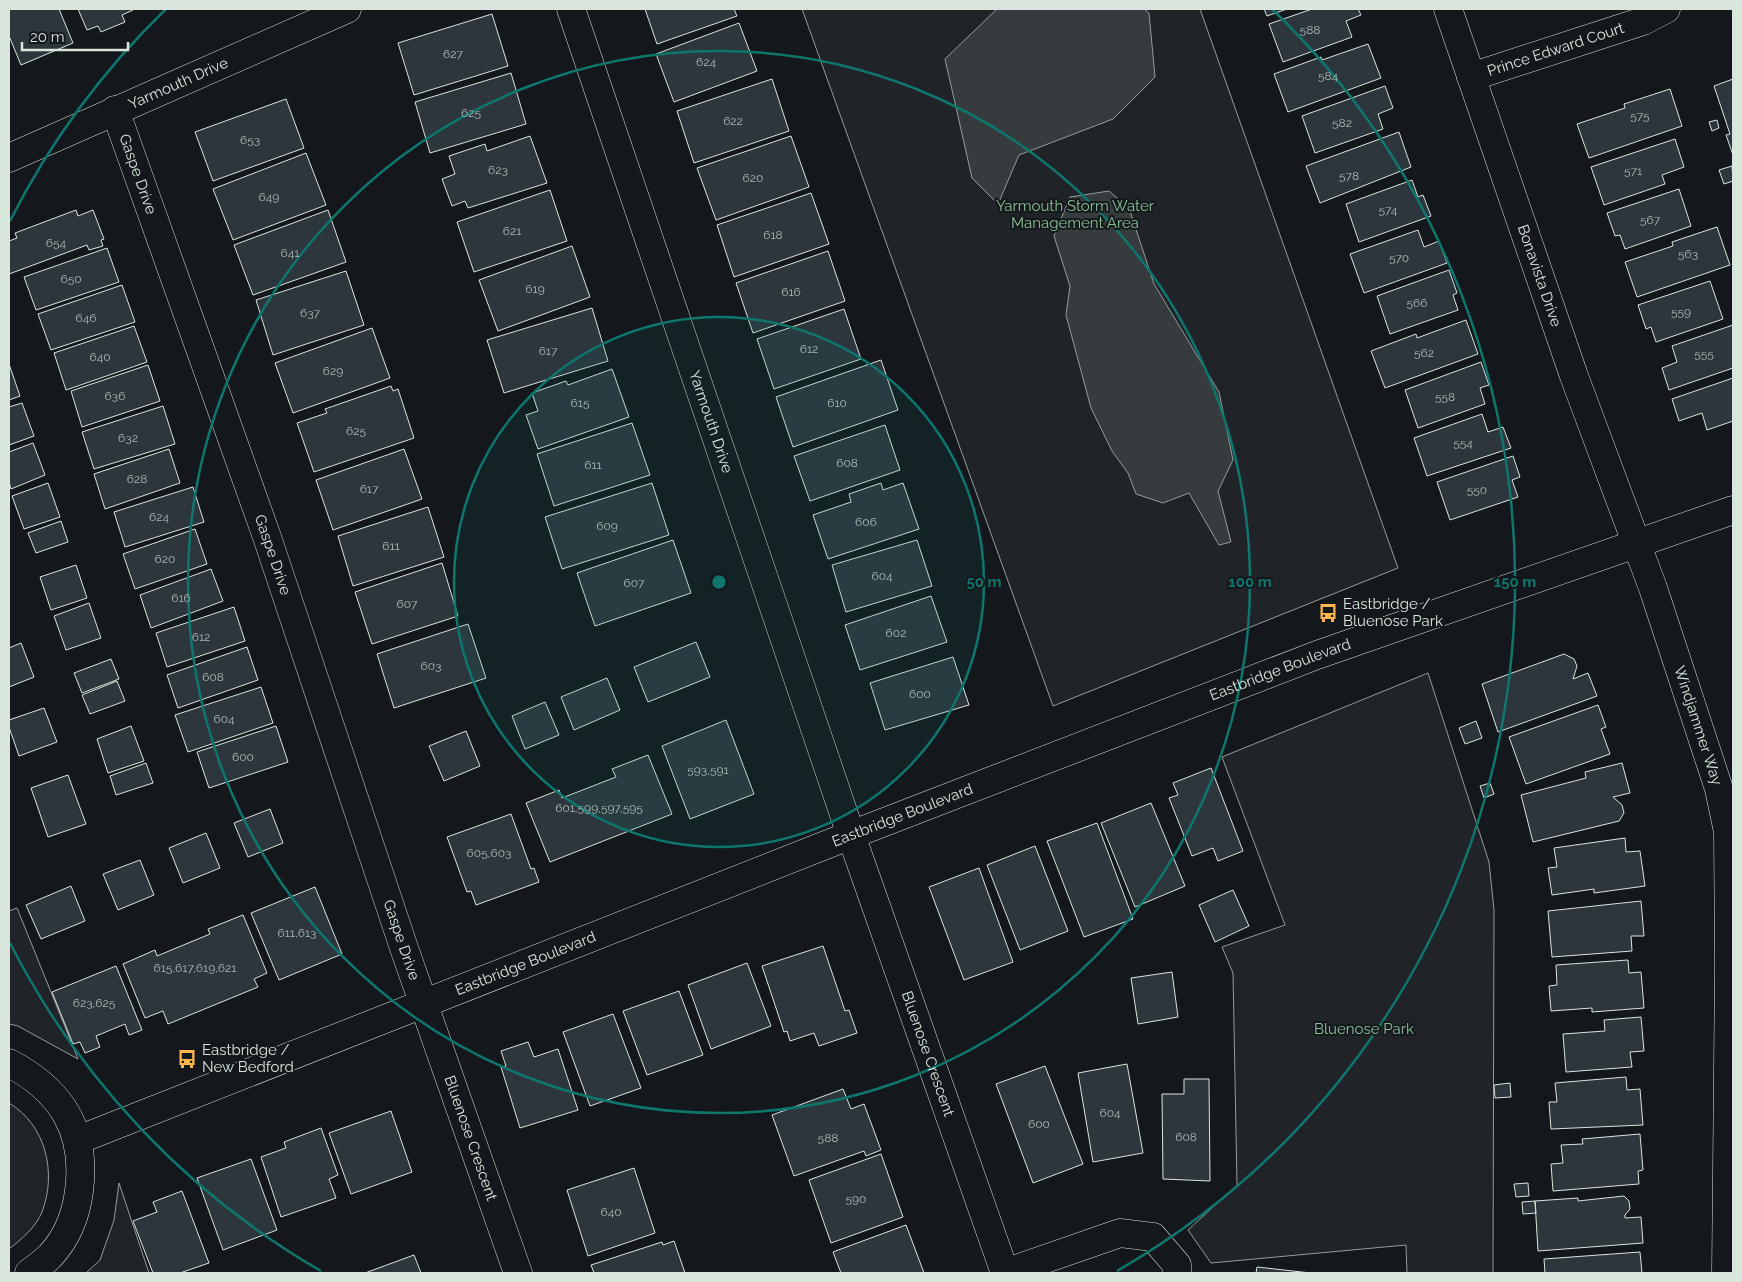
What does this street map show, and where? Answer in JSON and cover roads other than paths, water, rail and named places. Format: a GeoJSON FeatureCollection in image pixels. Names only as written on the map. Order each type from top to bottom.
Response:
{"type":"FeatureCollection","features":[{"type":"Feature","properties":{"kind":"street","name":"Yarmouth Drive"},"geometry":{"type":"LineString","coordinates":[[9,158],[347,9]]}},
{"type":"Feature","properties":{"kind":"street","name":"Yarmouth Drive"},"geometry":{"type":"LineString","coordinates":[[571,9],[851,834]]}},
{"type":"Feature","properties":{"kind":"street","name":"Bonavista Drive"},"geometry":{"type":"LineString","coordinates":[[1448,9],[1578,384],[1637,542]]}},
{"type":"Feature","properties":{"kind":"street","name":"Prince Edward Court"},"geometry":{"type":"LineString","coordinates":[[1471,77],[1643,21],[1666,9]]}},
{"type":"Feature","properties":{"kind":"street","name":"Gaspe Drive"},"geometry":{"type":"LineString","coordinates":[[115,110],[267,537],[423,1003]]}},
{"type":"Feature","properties":{"kind":"street","name":"Eastbridge Boulevard"},"geometry":{"type":"LineString","coordinates":[[78,1140],[851,834],[1317,655],[1733,510]]}},
{"type":"Feature","properties":{"kind":"street","name":"Windjammer Way"},"geometry":{"type":"LineString","coordinates":[[1637,542],[1720,798],[1728,832],[1731,966],[1726,1273]]}},
{"type":"Feature","properties":{"kind":"street","name":"Bluenose Crescent"},"geometry":{"type":"LineString","coordinates":[[851,834],[1005,1273]]}},
{"type":"Feature","properties":{"kind":"street","name":"Bluenose Crescent"},"geometry":{"type":"LineString","coordinates":[[423,1003],[518,1273]]}},
{"type":"Feature","properties":{"kind":"street"},"geometry":{"type":"LineString","coordinates":[[9,1063],[42,1084],[57,1100],[69,1119],[78,1140],[82,1168],[77,1209],[66,1234],[50,1256],[29,1273]]}},
{"type":"Feature","properties":{"kind":"street"},"geometry":{"type":"LineString","coordinates":[[1005,1273],[1120,1233],[1153,1237],[1177,1265],[1177,1273]]}},
{"type":"Feature","properties":{"kind":"place","name":"Eastbridge / Bluenose Park"},"geometry":{"type":"Point","coordinates":[1328,613]}},
{"type":"Feature","properties":{"kind":"place","name":"Eastbridge / New Bedford"},"geometry":{"type":"Point","coordinates":[187,1059]}},
{"type":"Feature","properties":{"kind":"park label","name":"Yarmouth Storm Water Management Area"},"geometry":{"type":"Point","coordinates":[1075,214]}},
{"type":"Feature","properties":{"kind":"park label","name":"Bluenose Park"},"geometry":{"type":"Point","coordinates":[1364,1029]}}]}
